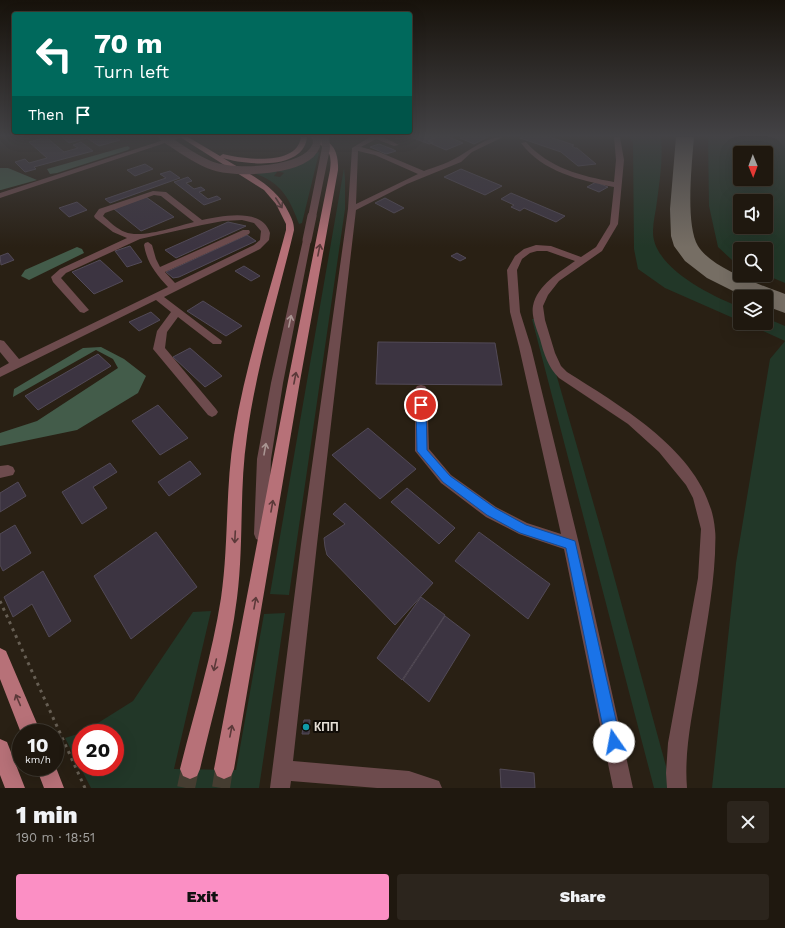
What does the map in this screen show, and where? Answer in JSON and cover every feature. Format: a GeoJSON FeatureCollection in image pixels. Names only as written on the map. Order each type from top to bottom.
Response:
{"type":"FeatureCollection","features":[{"type":"Feature","properties":{"kind":"main road"},"geometry":{"type":"LineString","coordinates":[[190,769],[229,598],[233,562],[235,484],[240,436],[248,393],[290,230],[290,224],[280,203],[270,191],[246,174]]}},
{"type":"Feature","properties":{"kind":"main road"},"geometry":{"type":"LineString","coordinates":[[224,770],[333,174]]}},
{"type":"Feature","properties":{"kind":"main road"},"geometry":{"type":"LineString","coordinates":[[0,657],[28,724]]}},
{"type":"Feature","properties":{"kind":"main road"},"geometry":{"type":"LineString","coordinates":[[0,749],[15,788]]}},
{"type":"Feature","properties":{"kind":"main road"},"geometry":{"type":"LineString","coordinates":[[49,776],[54,788]]}},
{"type":"Feature","properties":{"kind":"street"},"geometry":{"type":"LineString","coordinates":[[0,196],[69,174]]}},
{"type":"Feature","properties":{"kind":"street"},"geometry":{"type":"LineString","coordinates":[[260,572],[264,459],[277,383],[321,174]]}},
{"type":"Feature","properties":{"kind":"street"},"geometry":{"type":"LineString","coordinates":[[354,174],[352,209],[309,544],[281,779],[305,770],[409,781],[432,788]]}},
{"type":"Feature","properties":{"kind":"street"},"geometry":{"type":"LineString","coordinates":[[352,209],[398,185],[424,174]]}},
{"type":"Feature","properties":{"kind":"street"},"geometry":{"type":"LineString","coordinates":[[574,174],[618,185]]}},
{"type":"Feature","properties":{"kind":"street"},"geometry":{"type":"LineString","coordinates":[[619,174],[614,224],[599,248],[556,279],[543,294],[538,306],[546,343],[554,363],[563,375],[632,420],[664,448],[691,481],[700,496],[708,529],[706,578],[678,743],[676,773],[677,788]]}},
{"type":"Feature","properties":{"kind":"street"},"geometry":{"type":"LineString","coordinates":[[0,373],[257,248],[263,244],[266,237],[263,226],[256,221],[246,218],[227,218],[151,235],[138,237],[128,236],[119,233],[98,216],[99,213],[157,192],[163,194],[200,223]]}},
{"type":"Feature","properties":{"kind":"street"},"geometry":{"type":"LineString","coordinates":[[159,271],[246,232]]}},
{"type":"Feature","properties":{"kind":"street"},"geometry":{"type":"LineString","coordinates":[[84,310],[56,280],[56,277],[63,271],[138,237]]}},
{"type":"Feature","properties":{"kind":"street"},"geometry":{"type":"LineString","coordinates":[[148,245],[150,258],[174,288]]}},
{"type":"Feature","properties":{"kind":"street"},"geometry":{"type":"LineString","coordinates":[[583,261],[548,248],[536,248],[527,251],[518,258],[512,270],[516,312],[571,544],[624,788]]}},
{"type":"Feature","properties":{"kind":"street"},"geometry":{"type":"LineString","coordinates":[[158,296],[217,341]]}},
{"type":"Feature","properties":{"kind":"street"},"geometry":{"type":"LineString","coordinates":[[177,311],[162,332],[159,349],[212,412]]}},
{"type":"Feature","properties":{"kind":"street"},"geometry":{"type":"LineString","coordinates":[[0,344],[14,366]]}},
{"type":"Feature","properties":{"kind":"street"},"geometry":{"type":"LineString","coordinates":[[0,354],[4,355],[14,366]]}},
{"type":"Feature","properties":{"kind":"street"},"geometry":{"type":"LineString","coordinates":[[421,389],[422,451],[446,479],[491,512],[524,529],[571,544]]}},
{"type":"Feature","properties":{"kind":"path"},"geometry":{"type":"LineString","coordinates":[[0,601],[85,788]]}},
{"type":"Feature","properties":{"kind":"green space"},"geometry":{"type":"Polygon","coordinates":[[[0,174],[22,174],[37,180],[0,190],[0,174]]]}},
{"type":"Feature","properties":{"kind":"green space"},"geometry":{"type":"Polygon","coordinates":[[[256,174],[276,174],[274,176],[280,177],[283,174],[314,174],[302,223],[299,224],[292,207],[279,187],[256,174]]]}},
{"type":"Feature","properties":{"kind":"green space"},"geometry":{"type":"Polygon","coordinates":[[[343,174],[345,174],[345,209],[289,595],[270,594],[343,174]]]}},
{"type":"Feature","properties":{"kind":"green space"},"geometry":{"type":"Polygon","coordinates":[[[633,174],[660,174],[653,224],[655,244],[662,257],[672,268],[699,288],[733,304],[733,318],[665,288],[638,269],[634,249],[633,174]]]}},
{"type":"Feature","properties":{"kind":"green space"},"geometry":{"type":"Polygon","coordinates":[[[709,174],[733,174],[733,186],[773,186],[773,174],[785,174],[785,283],[773,278],[773,242],[733,242],[732,260],[718,247],[709,206],[709,174]]]}},
{"type":"Feature","properties":{"kind":"green space"},"geometry":{"type":"Polygon","coordinates":[[[77,247],[82,249],[84,253],[29,280],[21,276],[25,270],[77,247]]]}},
{"type":"Feature","properties":{"kind":"green space"},"geometry":{"type":"Polygon","coordinates":[[[532,319],[542,319],[672,788],[654,788],[532,319]]]}},
{"type":"Feature","properties":{"kind":"green space"},"geometry":{"type":"Polygon","coordinates":[[[773,321],[785,326],[785,341],[761,330],[773,330],[773,321]]]}},
{"type":"Feature","properties":{"kind":"green space"},"geometry":{"type":"Polygon","coordinates":[[[785,341],[785,788],[712,788],[736,563],[770,359],[785,341]]]}},
{"type":"Feature","properties":{"kind":"green space"},"geometry":{"type":"Polygon","coordinates":[[[101,347],[124,359],[146,376],[138,393],[77,430],[0,446],[0,433],[37,421],[118,368],[113,359],[96,350],[13,397],[14,389],[83,348],[101,347]]]}},
{"type":"Feature","properties":{"kind":"green space"},"geometry":{"type":"Polygon","coordinates":[[[211,611],[174,769],[236,770],[264,614],[285,613],[259,788],[91,788],[85,776],[124,776],[124,724],[96,724],[133,701],[193,612],[211,611]]]}},
{"type":"Feature","properties":{"kind":"green space"},"geometry":{"type":"Polygon","coordinates":[[[72,736],[72,751],[65,738],[72,736]]]}},
{"type":"Feature","properties":{"kind":"building"},"geometry":{"type":"Polygon","coordinates":[[[160,174],[174,174],[180,178],[110,203],[105,199],[166,178],[160,174]]]}},
{"type":"Feature","properties":{"kind":"building"},"geometry":{"type":"Polygon","coordinates":[[[451,174],[473,174],[502,186],[485,195],[444,177],[451,174]]]}},
{"type":"Feature","properties":{"kind":"building"},"geometry":{"type":"Polygon","coordinates":[[[188,177],[192,181],[186,183],[194,189],[201,187],[205,190],[199,192],[208,199],[217,196],[221,199],[204,205],[174,182],[188,177]]]}},
{"type":"Feature","properties":{"kind":"building"},"geometry":{"type":"Polygon","coordinates":[[[596,182],[608,187],[599,192],[587,187],[596,182]]]}},
{"type":"Feature","properties":{"kind":"building"},"geometry":{"type":"Polygon","coordinates":[[[511,193],[565,216],[556,222],[524,208],[520,211],[511,207],[514,205],[501,199],[511,193]]]}},
{"type":"Feature","properties":{"kind":"building"},"geometry":{"type":"Polygon","coordinates":[[[146,197],[174,217],[141,231],[114,209],[146,197]]]}},
{"type":"Feature","properties":{"kind":"building"},"geometry":{"type":"Polygon","coordinates":[[[385,198],[404,208],[394,213],[375,203],[385,198]]]}},
{"type":"Feature","properties":{"kind":"building"},"geometry":{"type":"Polygon","coordinates":[[[77,202],[87,210],[69,217],[59,208],[77,202]]]}},
{"type":"Feature","properties":{"kind":"building"},"geometry":{"type":"Polygon","coordinates":[[[228,222],[246,226],[176,258],[165,250],[228,222]]]}},
{"type":"Feature","properties":{"kind":"building"},"geometry":{"type":"Polygon","coordinates":[[[247,235],[256,241],[179,277],[173,278],[166,272],[247,235]]]}},
{"type":"Feature","properties":{"kind":"building"},"geometry":{"type":"Polygon","coordinates":[[[130,246],[142,262],[127,267],[115,251],[130,246]]]}},
{"type":"Feature","properties":{"kind":"building"},"geometry":{"type":"Polygon","coordinates":[[[8,253],[14,260],[1,265],[0,256],[8,253]]]}},
{"type":"Feature","properties":{"kind":"building"},"geometry":{"type":"Polygon","coordinates":[[[457,253],[466,258],[460,261],[451,256],[457,253]]]}},
{"type":"Feature","properties":{"kind":"building"},"geometry":{"type":"Polygon","coordinates":[[[100,260],[123,281],[94,294],[72,272],[100,260]]]}},
{"type":"Feature","properties":{"kind":"building"},"geometry":{"type":"Polygon","coordinates":[[[244,266],[260,276],[251,281],[235,271],[244,266]]]}},
{"type":"Feature","properties":{"kind":"building"},"geometry":{"type":"Polygon","coordinates":[[[203,301],[242,326],[226,336],[187,311],[203,301]]]}},
{"type":"Feature","properties":{"kind":"building"},"geometry":{"type":"Polygon","coordinates":[[[151,312],[160,320],[139,331],[129,322],[151,312]]]}},
{"type":"Feature","properties":{"kind":"building"},"geometry":{"type":"Polygon","coordinates":[[[378,342],[495,343],[502,385],[376,384],[378,342]]]}},
{"type":"Feature","properties":{"kind":"building"},"geometry":{"type":"Polygon","coordinates":[[[190,348],[222,376],[205,387],[173,357],[190,348]]]}},
{"type":"Feature","properties":{"kind":"building"},"geometry":{"type":"Polygon","coordinates":[[[98,354],[111,366],[38,410],[25,396],[98,354]]]}},
{"type":"Feature","properties":{"kind":"building"},"geometry":{"type":"Polygon","coordinates":[[[158,405],[188,438],[160,455],[132,421],[158,405]]]}},
{"type":"Feature","properties":{"kind":"building"},"geometry":{"type":"Polygon","coordinates":[[[368,428],[416,469],[380,499],[332,455],[368,428]]]}},
{"type":"Feature","properties":{"kind":"building"},"geometry":{"type":"Polygon","coordinates":[[[190,461],[201,474],[169,496],[158,482],[190,461]]]}},
{"type":"Feature","properties":{"kind":"building"},"geometry":{"type":"Polygon","coordinates":[[[110,463],[117,472],[93,487],[107,508],[82,524],[62,492],[110,463]]]}},
{"type":"Feature","properties":{"kind":"building"},"geometry":{"type":"Polygon","coordinates":[[[18,482],[26,496],[0,512],[0,493],[18,482]]]}},
{"type":"Feature","properties":{"kind":"building"},"geometry":{"type":"Polygon","coordinates":[[[407,488],[455,528],[439,544],[391,502],[407,488]]]}},
{"type":"Feature","properties":{"kind":"building"},"geometry":{"type":"Polygon","coordinates":[[[345,503],[433,583],[395,625],[327,555],[324,538],[345,524],[333,514],[345,503]]]}},
{"type":"Feature","properties":{"kind":"building"},"geometry":{"type":"Polygon","coordinates":[[[15,525],[31,553],[3,571],[0,565],[0,534],[15,525]]]}},
{"type":"Feature","properties":{"kind":"building"},"geometry":{"type":"Polygon","coordinates":[[[156,532],[197,587],[131,639],[94,576],[156,532]]]}},
{"type":"Feature","properties":{"kind":"building"},"geometry":{"type":"Polygon","coordinates":[[[479,532],[550,584],[528,619],[455,561],[479,532]]]}},
{"type":"Feature","properties":{"kind":"building"},"geometry":{"type":"Polygon","coordinates":[[[43,571],[71,621],[49,637],[32,604],[13,617],[4,597],[43,571]]]}},
{"type":"Feature","properties":{"kind":"building"},"geometry":{"type":"Polygon","coordinates":[[[421,597],[445,615],[402,680],[377,658],[421,597]]]}},
{"type":"Feature","properties":{"kind":"building"},"geometry":{"type":"Polygon","coordinates":[[[445,616],[470,635],[429,702],[403,680],[445,616]]]}},
{"type":"Feature","properties":{"kind":"building","name":"КПП"},"geometry":{"type":"Polygon","coordinates":[[[304,720],[310,720],[309,734],[302,734],[304,720]]]}},
{"type":"Feature","properties":{"kind":"building"},"geometry":{"type":"Polygon","coordinates":[[[500,769],[534,773],[535,788],[501,788],[500,769]]]}},
{"type":"Feature","properties":{"kind":"taxiway"},"geometry":{"type":"LineString","coordinates":[[682,174],[680,209],[681,224],[686,246],[693,256],[703,265],[730,281],[785,304]]}},
{"type":"Feature","properties":{"kind":"tunnel"},"geometry":{"type":"LineString","coordinates":[[186,788],[190,769]]}},
{"type":"Feature","properties":{"kind":"tunnel"},"geometry":{"type":"LineString","coordinates":[[221,788],[224,769]]}},
{"type":"Feature","properties":{"kind":"place","name":"КПП"},"geometry":{"type":"Point","coordinates":[306,727]}},
{"type":"Feature","properties":{"kind":"route"},"geometry":{"type":"LineString","coordinates":[[421,405],[422,451],[446,479],[491,512],[524,529],[571,544],[614,742]]}}]}
